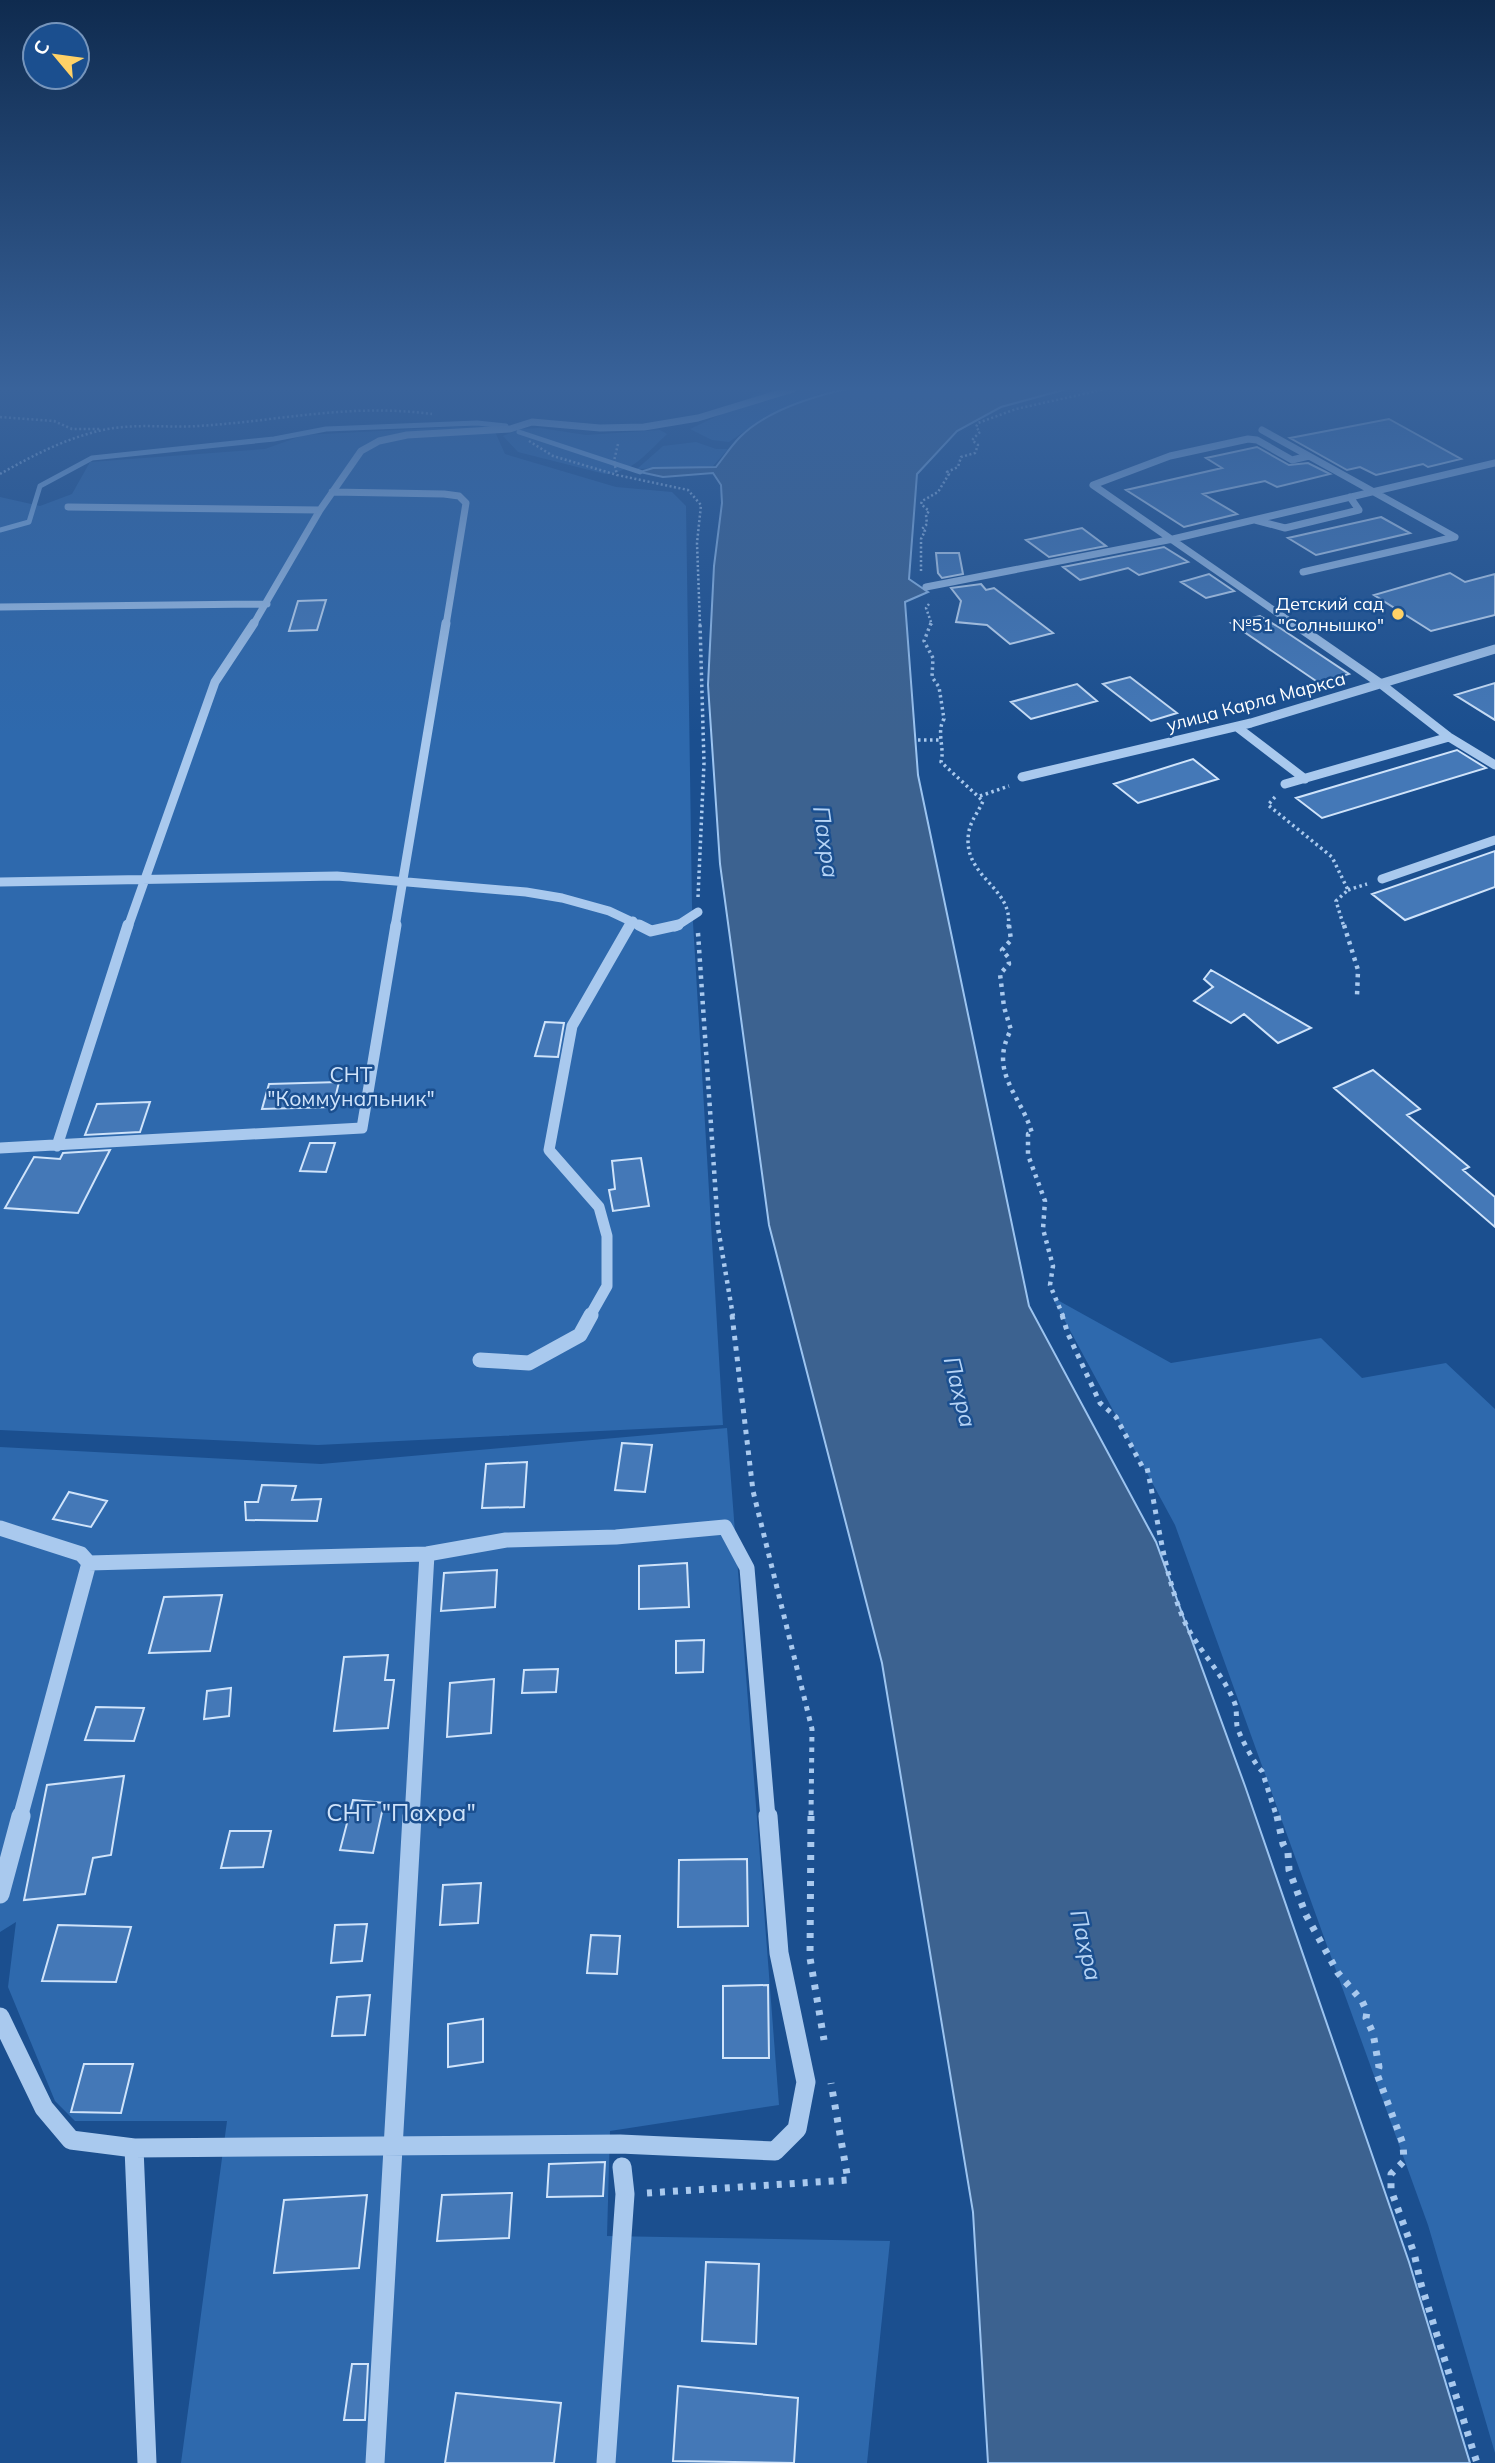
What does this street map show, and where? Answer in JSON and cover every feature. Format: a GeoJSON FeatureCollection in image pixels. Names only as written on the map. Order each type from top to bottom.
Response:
{"type":"FeatureCollection","features":[{"type":"Feature","properties":{"kind":"street"},"geometry":{"type":"LineString","coordinates":[[57,1146],[143,880],[215,682],[267,604],[324,504]]}},
{"type":"Feature","properties":{"kind":"street"},"geometry":{"type":"LineString","coordinates":[[0,1148],[362,1128],[467,504]]}},
{"type":"Feature","properties":{"kind":"street"},"geometry":{"type":"LineString","coordinates":[[1121,504],[1381,684],[1449,737],[1495,765]]}},
{"type":"Feature","properties":{"kind":"street"},"geometry":{"type":"LineString","coordinates":[[926,587],[1173,539],[1321,504]]}},
{"type":"Feature","properties":{"kind":"street"},"geometry":{"type":"LineString","coordinates":[[1254,520],[1285,528],[1359,510],[1355,504]]}},
{"type":"Feature","properties":{"kind":"street"},"geometry":{"type":"LineString","coordinates":[[1303,572],[1455,537],[1395,504]]}},
{"type":"Feature","properties":{"kind":"street"},"geometry":{"type":"LineString","coordinates":[[68,507],[320,510]]}},
{"type":"Feature","properties":{"kind":"street"},"geometry":{"type":"LineString","coordinates":[[0,607],[13,604],[267,604]]}},
{"type":"Feature","properties":{"kind":"street","name":"улица Карла Маркса"},"geometry":{"type":"LineString","coordinates":[[1022,777],[1237,727],[1495,649]]}},
{"type":"Feature","properties":{"kind":"street"},"geometry":{"type":"LineString","coordinates":[[1237,727],[1306,779]]}},
{"type":"Feature","properties":{"kind":"street"},"geometry":{"type":"LineString","coordinates":[[1285,784],[1449,737]]}},
{"type":"Feature","properties":{"kind":"street"},"geometry":{"type":"LineString","coordinates":[[1382,879],[1495,840]]}},
{"type":"Feature","properties":{"kind":"street"},"geometry":{"type":"LineString","coordinates":[[0,882],[337,876],[550,896],[609,911],[651,931],[676,927],[698,912]]}},
{"type":"Feature","properties":{"kind":"street"},"geometry":{"type":"LineString","coordinates":[[480,1360],[528,1363],[580,1335],[607,1286],[607,1236],[599,1207],[549,1150],[572,1026],[633,921]]}},
{"type":"Feature","properties":{"kind":"street"},"geometry":{"type":"LineString","coordinates":[[0,2017],[44,2108],[71,2140],[134,2148],[620,2144],[775,2151],[797,2129],[806,2082],[779,1953],[747,1568],[725,1527],[616,1537],[506,1540],[427,1554],[89,1563]]}},
{"type":"Feature","properties":{"kind":"street"},"geometry":{"type":"LineString","coordinates":[[375,2463],[427,1554]]}},
{"type":"Feature","properties":{"kind":"street"},"geometry":{"type":"LineString","coordinates":[[134,2148],[147,2463]]}},
{"type":"Feature","properties":{"kind":"street"},"geometry":{"type":"LineString","coordinates":[[606,2463],[625,2194],[622,2167]]}},
{"type":"Feature","properties":{"kind":"lane"},"geometry":{"type":"LineString","coordinates":[[0,1528],[81,1554],[89,1563],[0,1894]]}},
{"type":"Feature","properties":{"kind":"path"},"geometry":{"type":"LineString","coordinates":[[699,504],[697,544],[704,763],[698,912],[718,1228],[739,1354],[753,1491],[812,1729],[810,1958],[825,2050]]}},
{"type":"Feature","properties":{"kind":"path"},"geometry":{"type":"LineString","coordinates":[[920,504],[929,510],[926,515],[927,524],[922,529],[925,531],[921,538],[923,564],[921,572],[914,577],[933,597],[926,608],[932,625],[928,627],[924,641],[933,658],[932,677],[939,687],[939,704],[944,719],[940,725],[939,740],[942,745],[942,765],[983,801],[974,813],[969,827],[967,853],[981,877],[1004,899],[1011,910],[1012,924],[1008,930],[1011,940],[1002,950],[1009,957],[1009,964],[1000,974],[1003,1007],[1011,1030],[1002,1042],[1000,1058],[1003,1073],[1030,1126],[1031,1133],[1028,1134],[1027,1142],[1030,1165],[1046,1202],[1043,1233],[1053,1265],[1050,1285],[1068,1334],[1100,1403],[1116,1418],[1142,1466],[1147,1468],[1160,1525],[1167,1573],[1184,1621],[1223,1678],[1226,1690],[1235,1705],[1237,1729],[1249,1748],[1256,1767],[1262,1771],[1288,1853],[1289,1870],[1306,1915],[1338,1973],[1362,2001],[1367,2012],[1379,2067],[1377,2074],[1403,2144],[1404,2161],[1391,2174],[1391,2190],[1414,2253],[1476,2463]]}},
{"type":"Feature","properties":{"kind":"path"},"geometry":{"type":"LineString","coordinates":[[918,740],[939,740]]}},
{"type":"Feature","properties":{"kind":"path"},"geometry":{"type":"LineString","coordinates":[[980,796],[1006,788],[1022,777]]}},
{"type":"Feature","properties":{"kind":"path"},"geometry":{"type":"LineString","coordinates":[[1285,784],[1268,805],[1332,857],[1348,890],[1336,901],[1358,970],[1357,996]]}},
{"type":"Feature","properties":{"kind":"path"},"geometry":{"type":"LineString","coordinates":[[625,2194],[848,2180],[830,2076]]}},
{"type":"Feature","properties":{"kind":"green space","name":"СНТ \"Коммунальник\""},"geometry":{"type":"Polygon","coordinates":[[[0,504],[686,506],[692,906],[723,1425],[318,1445],[0,1430],[0,504]]]}},
{"type":"Feature","properties":{"kind":"green space"},"geometry":{"type":"Polygon","coordinates":[[[1052,1297],[1171,1363],[1321,1338],[1362,1378],[1446,1363],[1495,1409],[1495,2453],[1428,2225],[1175,1525],[1052,1297]]]}},
{"type":"Feature","properties":{"kind":"green space","name":"СНТ \"Пахра\""},"geometry":{"type":"Polygon","coordinates":[[[727,1428],[779,2105],[610,2131],[607,2236],[890,2241],[867,2463],[181,2463],[227,2121],[75,2121],[55,2101],[8,1987],[16,1922],[0,1932],[0,1447],[321,1464],[727,1428]]]}},
{"type":"Feature","properties":{"kind":"water","name":"Пахра"},"geometry":{"type":"Polygon","coordinates":[[[722,504],[915,504],[909,579],[928,592],[905,602],[918,775],[1029,1306],[1156,1542],[1245,1786],[1409,2262],[1470,2463],[988,2463],[973,2212],[882,1663],[769,1225],[720,864],[708,685],[714,566],[722,504]]]}},
{"type":"Feature","properties":{"kind":"building"},"geometry":{"type":"Polygon","coordinates":[[[1148,504],[1220,504],[1237,514],[1184,527],[1148,504]]]}},
{"type":"Feature","properties":{"kind":"building"},"geometry":{"type":"Polygon","coordinates":[[[1381,517],[1410,533],[1316,555],[1288,538],[1381,517]]]}},
{"type":"Feature","properties":{"kind":"building"},"geometry":{"type":"Polygon","coordinates":[[[1082,528],[1106,546],[1049,557],[1026,540],[1082,528]]]}},
{"type":"Feature","properties":{"kind":"building"},"geometry":{"type":"Polygon","coordinates":[[[1164,547],[1188,562],[1139,575],[1128,568],[1080,580],[1063,567],[1164,547]]]}},
{"type":"Feature","properties":{"kind":"building"},"geometry":{"type":"Polygon","coordinates":[[[936,553],[959,553],[963,574],[942,578],[938,573],[936,553]]]}},
{"type":"Feature","properties":{"kind":"building"},"geometry":{"type":"Polygon","coordinates":[[[1450,573],[1465,582],[1495,574],[1495,615],[1431,631],[1374,595],[1450,573]]]}},
{"type":"Feature","properties":{"kind":"building"},"geometry":{"type":"Polygon","coordinates":[[[1209,574],[1234,591],[1206,598],[1181,582],[1209,574]]]}},
{"type":"Feature","properties":{"kind":"building"},"geometry":{"type":"Polygon","coordinates":[[[981,584],[986,590],[994,588],[1053,633],[1010,644],[987,625],[956,622],[961,601],[951,588],[981,584]]]}},
{"type":"Feature","properties":{"kind":"building"},"geometry":{"type":"Polygon","coordinates":[[[326,600],[317,630],[289,631],[298,601],[326,600]]]}},
{"type":"Feature","properties":{"kind":"building"},"geometry":{"type":"Polygon","coordinates":[[[1260,616],[1349,674],[1319,683],[1231,623],[1260,616]]]}},
{"type":"Feature","properties":{"kind":"building"},"geometry":{"type":"Polygon","coordinates":[[[1130,677],[1177,713],[1151,721],[1103,684],[1130,677]]]}},
{"type":"Feature","properties":{"kind":"building"},"geometry":{"type":"Polygon","coordinates":[[[1495,683],[1495,720],[1455,695],[1495,683]]]}},
{"type":"Feature","properties":{"kind":"building"},"geometry":{"type":"Polygon","coordinates":[[[1077,684],[1097,701],[1031,719],[1011,702],[1077,684]]]}},
{"type":"Feature","properties":{"kind":"building"},"geometry":{"type":"Polygon","coordinates":[[[1457,750],[1486,768],[1322,818],[1296,798],[1457,750]]]}},
{"type":"Feature","properties":{"kind":"building"},"geometry":{"type":"Polygon","coordinates":[[[1193,759],[1218,779],[1138,803],[1114,784],[1193,759]]]}},
{"type":"Feature","properties":{"kind":"building"},"geometry":{"type":"Polygon","coordinates":[[[1495,851],[1495,887],[1405,920],[1372,894],[1495,851]]]}},
{"type":"Feature","properties":{"kind":"building"},"geometry":{"type":"Polygon","coordinates":[[[1211,970],[1311,1028],[1278,1043],[1244,1014],[1231,1023],[1194,1001],[1213,987],[1204,979],[1211,970]]]}},
{"type":"Feature","properties":{"kind":"building"},"geometry":{"type":"Polygon","coordinates":[[[545,1022],[564,1023],[558,1057],[535,1056],[545,1022]]]}},
{"type":"Feature","properties":{"kind":"building"},"geometry":{"type":"Polygon","coordinates":[[[1373,1070],[1420,1109],[1407,1115],[1469,1167],[1463,1170],[1495,1197],[1495,1227],[1334,1088],[1373,1070]]]}},
{"type":"Feature","properties":{"kind":"building"},"geometry":{"type":"Polygon","coordinates":[[[339,1082],[333,1107],[262,1109],[269,1084],[339,1082]]]}},
{"type":"Feature","properties":{"kind":"building"},"geometry":{"type":"Polygon","coordinates":[[[150,1102],[140,1132],[85,1135],[97,1104],[150,1102]]]}},
{"type":"Feature","properties":{"kind":"building"},"geometry":{"type":"Polygon","coordinates":[[[310,1143],[335,1143],[326,1172],[300,1171],[310,1143]]]}},
{"type":"Feature","properties":{"kind":"building"},"geometry":{"type":"Polygon","coordinates":[[[110,1150],[78,1213],[5,1208],[34,1157],[60,1159],[63,1153],[110,1150]]]}},
{"type":"Feature","properties":{"kind":"building"},"geometry":{"type":"Polygon","coordinates":[[[641,1158],[649,1206],[613,1211],[609,1190],[615,1189],[612,1161],[641,1158]]]}},
{"type":"Feature","properties":{"kind":"building"},"geometry":{"type":"Polygon","coordinates":[[[622,1443],[652,1445],[645,1492],[615,1490],[622,1443]]]}},
{"type":"Feature","properties":{"kind":"building"},"geometry":{"type":"Polygon","coordinates":[[[527,1462],[524,1507],[482,1508],[486,1464],[527,1462]]]}},
{"type":"Feature","properties":{"kind":"building"},"geometry":{"type":"Polygon","coordinates":[[[262,1485],[296,1486],[292,1500],[321,1499],[317,1521],[246,1520],[245,1502],[258,1502],[262,1485]]]}},
{"type":"Feature","properties":{"kind":"building"},"geometry":{"type":"Polygon","coordinates":[[[69,1492],[107,1501],[91,1527],[53,1519],[69,1492]]]}},
{"type":"Feature","properties":{"kind":"building"},"geometry":{"type":"Polygon","coordinates":[[[687,1563],[689,1607],[639,1609],[639,1566],[687,1563]]]}},
{"type":"Feature","properties":{"kind":"building"},"geometry":{"type":"Polygon","coordinates":[[[497,1570],[495,1607],[441,1611],[444,1573],[497,1570]]]}},
{"type":"Feature","properties":{"kind":"building"},"geometry":{"type":"Polygon","coordinates":[[[222,1595],[210,1651],[149,1653],[164,1597],[222,1595]]]}},
{"type":"Feature","properties":{"kind":"building"},"geometry":{"type":"Polygon","coordinates":[[[704,1640],[703,1672],[676,1673],[676,1641],[704,1640]]]}},
{"type":"Feature","properties":{"kind":"building"},"geometry":{"type":"Polygon","coordinates":[[[388,1655],[385,1680],[394,1680],[388,1728],[334,1731],[344,1657],[388,1655]]]}},
{"type":"Feature","properties":{"kind":"building"},"geometry":{"type":"Polygon","coordinates":[[[558,1669],[556,1692],[522,1693],[524,1670],[558,1669]]]}},
{"type":"Feature","properties":{"kind":"building"},"geometry":{"type":"Polygon","coordinates":[[[494,1679],[491,1733],[447,1737],[450,1683],[494,1679]]]}},
{"type":"Feature","properties":{"kind":"building"},"geometry":{"type":"Polygon","coordinates":[[[231,1688],[229,1716],[204,1719],[207,1691],[231,1688]]]}},
{"type":"Feature","properties":{"kind":"building"},"geometry":{"type":"Polygon","coordinates":[[[96,1707],[144,1708],[134,1741],[85,1740],[96,1707]]]}},
{"type":"Feature","properties":{"kind":"building"},"geometry":{"type":"Polygon","coordinates":[[[124,1776],[111,1855],[93,1858],[85,1894],[24,1900],[47,1785],[124,1776]]]}},
{"type":"Feature","properties":{"kind":"building"},"geometry":{"type":"Polygon","coordinates":[[[353,1800],[384,1803],[373,1853],[340,1850],[353,1800]]]}},
{"type":"Feature","properties":{"kind":"building"},"geometry":{"type":"Polygon","coordinates":[[[230,1831],[271,1831],[263,1867],[221,1868],[230,1831]]]}},
{"type":"Feature","properties":{"kind":"building"},"geometry":{"type":"Polygon","coordinates":[[[747,1859],[748,1926],[678,1927],[679,1860],[747,1859]]]}},
{"type":"Feature","properties":{"kind":"building"},"geometry":{"type":"Polygon","coordinates":[[[481,1883],[478,1923],[440,1925],[443,1885],[481,1883]]]}},
{"type":"Feature","properties":{"kind":"building"},"geometry":{"type":"Polygon","coordinates":[[[367,1924],[362,1961],[331,1963],[335,1925],[367,1924]]]}},
{"type":"Feature","properties":{"kind":"building"},"geometry":{"type":"Polygon","coordinates":[[[58,1925],[131,1927],[116,1982],[42,1981],[58,1925]]]}},
{"type":"Feature","properties":{"kind":"building"},"geometry":{"type":"Polygon","coordinates":[[[591,1935],[620,1936],[617,1974],[587,1973],[591,1935]]]}},
{"type":"Feature","properties":{"kind":"building"},"geometry":{"type":"Polygon","coordinates":[[[768,1985],[769,2058],[723,2058],[723,1986],[768,1985]]]}},
{"type":"Feature","properties":{"kind":"building"},"geometry":{"type":"Polygon","coordinates":[[[370,1995],[365,2035],[332,2036],[337,1997],[370,1995]]]}},
{"type":"Feature","properties":{"kind":"building"},"geometry":{"type":"Polygon","coordinates":[[[483,2019],[483,2062],[448,2067],[448,2024],[483,2019]]]}},
{"type":"Feature","properties":{"kind":"building"},"geometry":{"type":"Polygon","coordinates":[[[84,2064],[133,2064],[121,2113],[71,2112],[84,2064]]]}},
{"type":"Feature","properties":{"kind":"building"},"geometry":{"type":"Polygon","coordinates":[[[605,2162],[603,2196],[547,2197],[549,2164],[605,2162]]]}},
{"type":"Feature","properties":{"kind":"building"},"geometry":{"type":"Polygon","coordinates":[[[512,2193],[509,2238],[437,2241],[442,2195],[512,2193]]]}},
{"type":"Feature","properties":{"kind":"building"},"geometry":{"type":"Polygon","coordinates":[[[367,2195],[359,2268],[274,2273],[284,2200],[367,2195]]]}},
{"type":"Feature","properties":{"kind":"building"},"geometry":{"type":"Polygon","coordinates":[[[706,2262],[759,2264],[756,2344],[702,2341],[706,2262]]]}},
{"type":"Feature","properties":{"kind":"building"},"geometry":{"type":"Polygon","coordinates":[[[352,2364],[368,2364],[365,2420],[344,2420],[352,2364]]]}},
{"type":"Feature","properties":{"kind":"building"},"geometry":{"type":"Polygon","coordinates":[[[678,2386],[798,2398],[794,2463],[673,2461],[678,2386]]]}},
{"type":"Feature","properties":{"kind":"building"},"geometry":{"type":"Polygon","coordinates":[[[456,2393],[561,2403],[554,2463],[445,2463],[456,2393]]]}},
{"type":"Feature","properties":{"kind":"waterway"},"geometry":{"type":"LineString","coordinates":[[0,530],[29,522],[35,504]]}},
{"type":"Feature","properties":{"kind":"place","name":"Детский сад №51 \"Солнышко\""},"geometry":{"type":"Point","coordinates":[1398,614]}}]}
